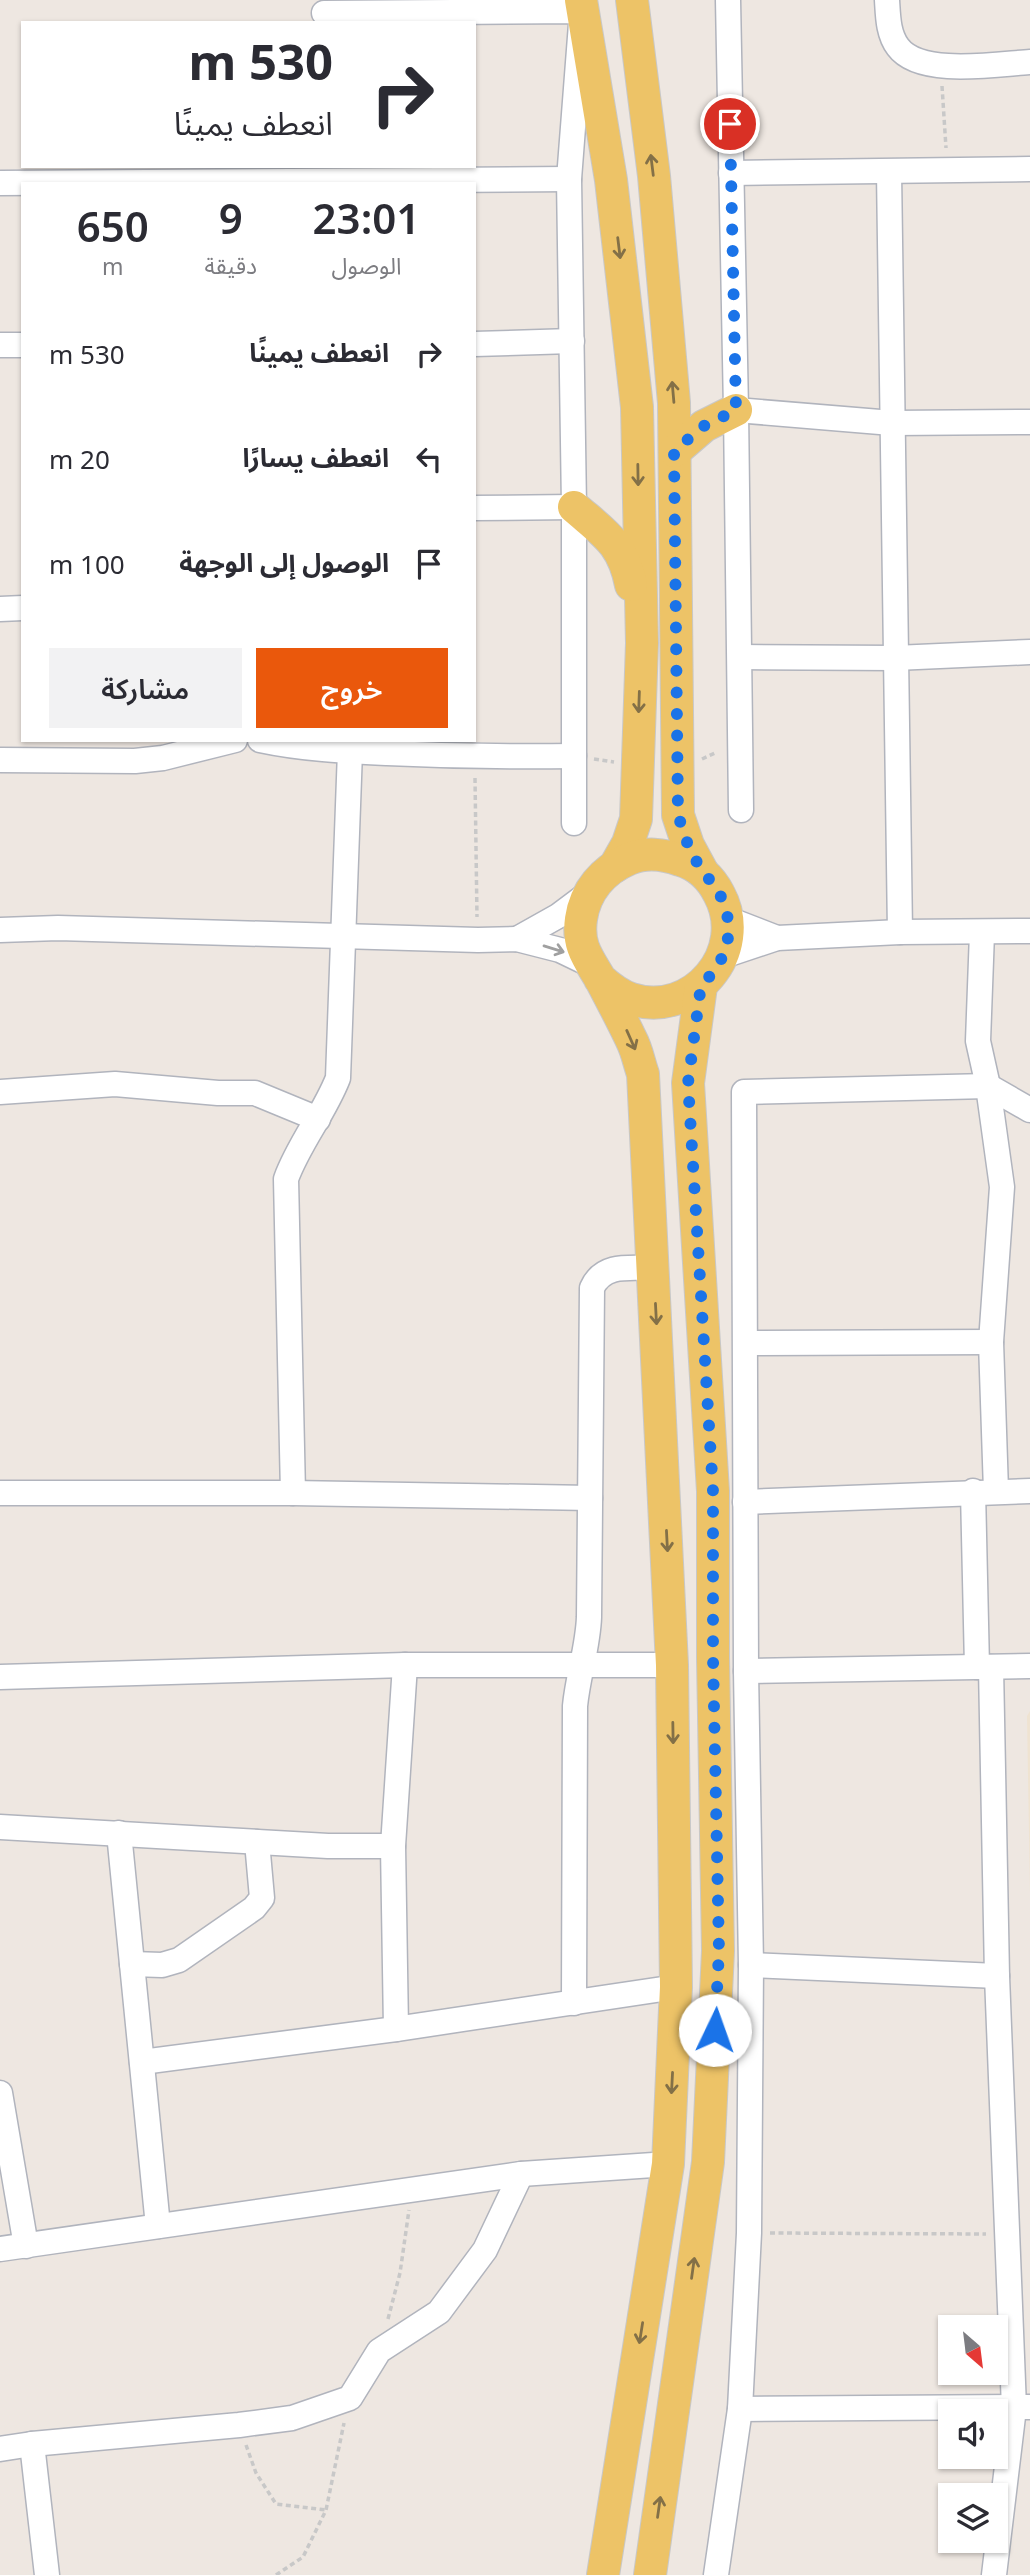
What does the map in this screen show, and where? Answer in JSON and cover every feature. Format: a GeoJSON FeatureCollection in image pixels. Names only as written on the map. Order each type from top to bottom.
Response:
{"type":"FeatureCollection","features":[{"type":"Feature","properties":{"kind":"main road"},"geometry":{"type":"LineString","coordinates":[[632,0],[654,176],[674,403],[678,815],[688,845],[702,872]]}},
{"type":"Feature","properties":{"kind":"main road"},"geometry":{"type":"LineString","coordinates":[[582,6],[611,180],[637,407],[642,643],[636,819],[628,843],[615,866]]}},
{"type":"Feature","properties":{"kind":"main road"},"geometry":{"type":"LineString","coordinates":[[674,451],[704,426],[736,410]]}},
{"type":"Feature","properties":{"kind":"main road"},"geometry":{"type":"LineString","coordinates":[[574,507],[616,544],[622,553],[642,643]]}},
{"type":"Feature","properties":{"kind":"main road"},"geometry":{"type":"LineString","coordinates":[[594,971],[614,990],[631,999],[649,1002],[668,1001],[701,985],[714,972],[723,956],[728,938],[728,919],[715,885],[687,862],[669,856],[650,854],[632,858],[601,877],[590,892],[580,928],[582,946],[594,971],[633,1042],[643,1074],[673,1665],[676,1987],[668,2164],[603,2575]]}},
{"type":"Feature","properties":{"kind":"main road"},"geometry":{"type":"LineString","coordinates":[[650,2575],[708,2162],[719,1951],[713,1657],[713,1491],[688,1083],[701,985]]}},
{"type":"Feature","properties":{"kind":"street"},"geometry":{"type":"LineString","coordinates":[[727,0],[741,810]]}},
{"type":"Feature","properties":{"kind":"street"},"geometry":{"type":"LineString","coordinates":[[887,0],[889,27],[899,48],[918,62],[940,66],[1030,62]]}},
{"type":"Feature","properties":{"kind":"street"},"geometry":{"type":"LineString","coordinates":[[323,12],[582,6],[569,179],[574,507],[574,823]]}},
{"type":"Feature","properties":{"kind":"street"},"geometry":{"type":"LineString","coordinates":[[731,173],[1030,169]]}},
{"type":"Feature","properties":{"kind":"street"},"geometry":{"type":"LineString","coordinates":[[889,172],[900,932]]}},
{"type":"Feature","properties":{"kind":"street"},"geometry":{"type":"LineString","coordinates":[[199,182],[329,177],[569,179]]}},
{"type":"Feature","properties":{"kind":"street"},"geometry":{"type":"LineString","coordinates":[[0,183],[21,183]]}},
{"type":"Feature","properties":{"kind":"street"},"geometry":{"type":"LineString","coordinates":[[476,344],[572,341]]}},
{"type":"Feature","properties":{"kind":"street"},"geometry":{"type":"LineString","coordinates":[[0,345],[21,345]]}},
{"type":"Feature","properties":{"kind":"street"},"geometry":{"type":"LineString","coordinates":[[736,410],[892,423],[1030,422]]}},
{"type":"Feature","properties":{"kind":"street"},"geometry":{"type":"LineString","coordinates":[[476,508],[574,507]]}},
{"type":"Feature","properties":{"kind":"street"},"geometry":{"type":"LineString","coordinates":[[0,609],[21,608]]}},
{"type":"Feature","properties":{"kind":"street"},"geometry":{"type":"LineString","coordinates":[[740,657],[895,659],[1030,652]]}},
{"type":"Feature","properties":{"kind":"street"},"geometry":{"type":"LineString","coordinates":[[0,760],[163,758],[227,742]]}},
{"type":"Feature","properties":{"kind":"street"},"geometry":{"type":"LineString","coordinates":[[269,742],[349,751],[449,756],[574,756]]}},
{"type":"Feature","properties":{"kind":"street"},"geometry":{"type":"LineString","coordinates":[[424,742],[449,756]]}},
{"type":"Feature","properties":{"kind":"street"},"geometry":{"type":"LineString","coordinates":[[293,1493],[286,1180],[293,1159],[330,1099],[338,1078],[349,751]]}},
{"type":"Feature","properties":{"kind":"street"},"geometry":{"type":"LineString","coordinates":[[517,939],[558,916],[590,892]]}},
{"type":"Feature","properties":{"kind":"street"},"geometry":{"type":"LineString","coordinates":[[728,919],[777,938]]}},
{"type":"Feature","properties":{"kind":"street"},"geometry":{"type":"LineString","coordinates":[[0,930],[58,928],[342,937],[517,939],[560,950],[594,971]]}},
{"type":"Feature","properties":{"kind":"street"},"geometry":{"type":"LineString","coordinates":[[723,956],[777,938],[900,932],[1030,931]]}},
{"type":"Feature","properties":{"kind":"street"},"geometry":{"type":"LineString","coordinates":[[982,933],[978,1041],[988,1086],[1002,1187],[984,1491],[984,1667],[1006,2234],[1022,2407],[994,2575]]}},
{"type":"Feature","properties":{"kind":"street"},"geometry":{"type":"LineString","coordinates":[[0,1092],[115,1084],[206,1093],[255,1093],[318,1119]]}},
{"type":"Feature","properties":{"kind":"street"},"geometry":{"type":"LineString","coordinates":[[716,2575],[740,2409],[749,2233],[751,1965],[746,1671],[744,1092],[988,1086],[1030,1110]]}},
{"type":"Feature","properties":{"kind":"street"},"geometry":{"type":"LineString","coordinates":[[574,2003],[575,1706],[589,1634],[592,1288],[599,1275],[606,1271],[620,1268],[654,1268]]}},
{"type":"Feature","properties":{"kind":"street"},"geometry":{"type":"LineString","coordinates":[[746,1343],[991,1342]]}},
{"type":"Feature","properties":{"kind":"street"},"geometry":{"type":"LineString","coordinates":[[745,1502],[1030,1490]]}},
{"type":"Feature","properties":{"kind":"street"},"geometry":{"type":"LineString","coordinates":[[0,1493],[293,1493],[590,1498]]}},
{"type":"Feature","properties":{"kind":"street"},"geometry":{"type":"LineString","coordinates":[[0,1677],[405,1665],[673,1665]]}},
{"type":"Feature","properties":{"kind":"street"},"geometry":{"type":"LineString","coordinates":[[396,2029],[393,1846],[405,1665]]}},
{"type":"Feature","properties":{"kind":"street"},"geometry":{"type":"LineString","coordinates":[[746,1671],[1030,1666]]}},
{"type":"Feature","properties":{"kind":"street"},"geometry":{"type":"LineString","coordinates":[[0,1827],[328,1846],[393,1846]]}},
{"type":"Feature","properties":{"kind":"street"},"geometry":{"type":"LineString","coordinates":[[119,1833],[158,2225]]}},
{"type":"Feature","properties":{"kind":"street"},"geometry":{"type":"LineString","coordinates":[[132,1964],[162,1965],[179,1960],[254,1908],[262,1898],[257,1842]]}},
{"type":"Feature","properties":{"kind":"street"},"geometry":{"type":"LineString","coordinates":[[751,1965],[997,1976]]}},
{"type":"Feature","properties":{"kind":"street"},"geometry":{"type":"LineString","coordinates":[[142,2062],[396,2029],[676,1987]]}},
{"type":"Feature","properties":{"kind":"street"},"geometry":{"type":"LineString","coordinates":[[0,2093],[26,2246]]}},
{"type":"Feature","properties":{"kind":"street"},"geometry":{"type":"LineString","coordinates":[[0,2249],[158,2225],[412,2192],[521,2174],[668,2164]]}},
{"type":"Feature","properties":{"kind":"street"},"geometry":{"type":"LineString","coordinates":[[0,2449],[292,2418],[350,2398],[379,2351],[439,2312],[485,2250],[521,2174]]}},
{"type":"Feature","properties":{"kind":"street"},"geometry":{"type":"LineString","coordinates":[[740,2409],[1022,2407]]}},
{"type":"Feature","properties":{"kind":"street"},"geometry":{"type":"LineString","coordinates":[[32,2444],[47,2575]]}},
{"type":"Feature","properties":{"kind":"path"},"geometry":{"type":"LineString","coordinates":[[940,66],[947,171]]}},
{"type":"Feature","properties":{"kind":"path"},"geometry":{"type":"LineString","coordinates":[[677,769],[740,742]]}},
{"type":"Feature","properties":{"kind":"path"},"geometry":{"type":"LineString","coordinates":[[574,756],[637,765]]}},
{"type":"Feature","properties":{"kind":"path"},"geometry":{"type":"LineString","coordinates":[[474,757],[478,940]]}},
{"type":"Feature","properties":{"kind":"path"},"geometry":{"type":"LineString","coordinates":[[379,2351],[400,2273],[412,2192]]}},
{"type":"Feature","properties":{"kind":"path"},"geometry":{"type":"LineString","coordinates":[[749,2233],[1006,2234]]}},
{"type":"Feature","properties":{"kind":"path"},"geometry":{"type":"LineString","coordinates":[[276,2575],[303,2557],[326,2510],[350,2398]]}},
{"type":"Feature","properties":{"kind":"path"},"geometry":{"type":"LineString","coordinates":[[239,2425],[256,2473],[276,2504],[326,2510]]}},
{"type":"Feature","properties":{"kind":"shaded area"},"geometry":{"type":"Polygon","coordinates":[[[1030,1711],[1030,1892],[1027,1716],[1030,1711]]]}},
{"type":"Feature","properties":{"kind":"route"},"geometry":{"type":"LineString","coordinates":[[715,2030],[719,1951],[713,1657],[713,1491],[688,1083],[701,985],[714,972],[723,956],[728,938],[728,919],[715,885],[702,872],[688,845],[678,815],[674,451],[704,426],[736,410],[730,124]]}}]}
